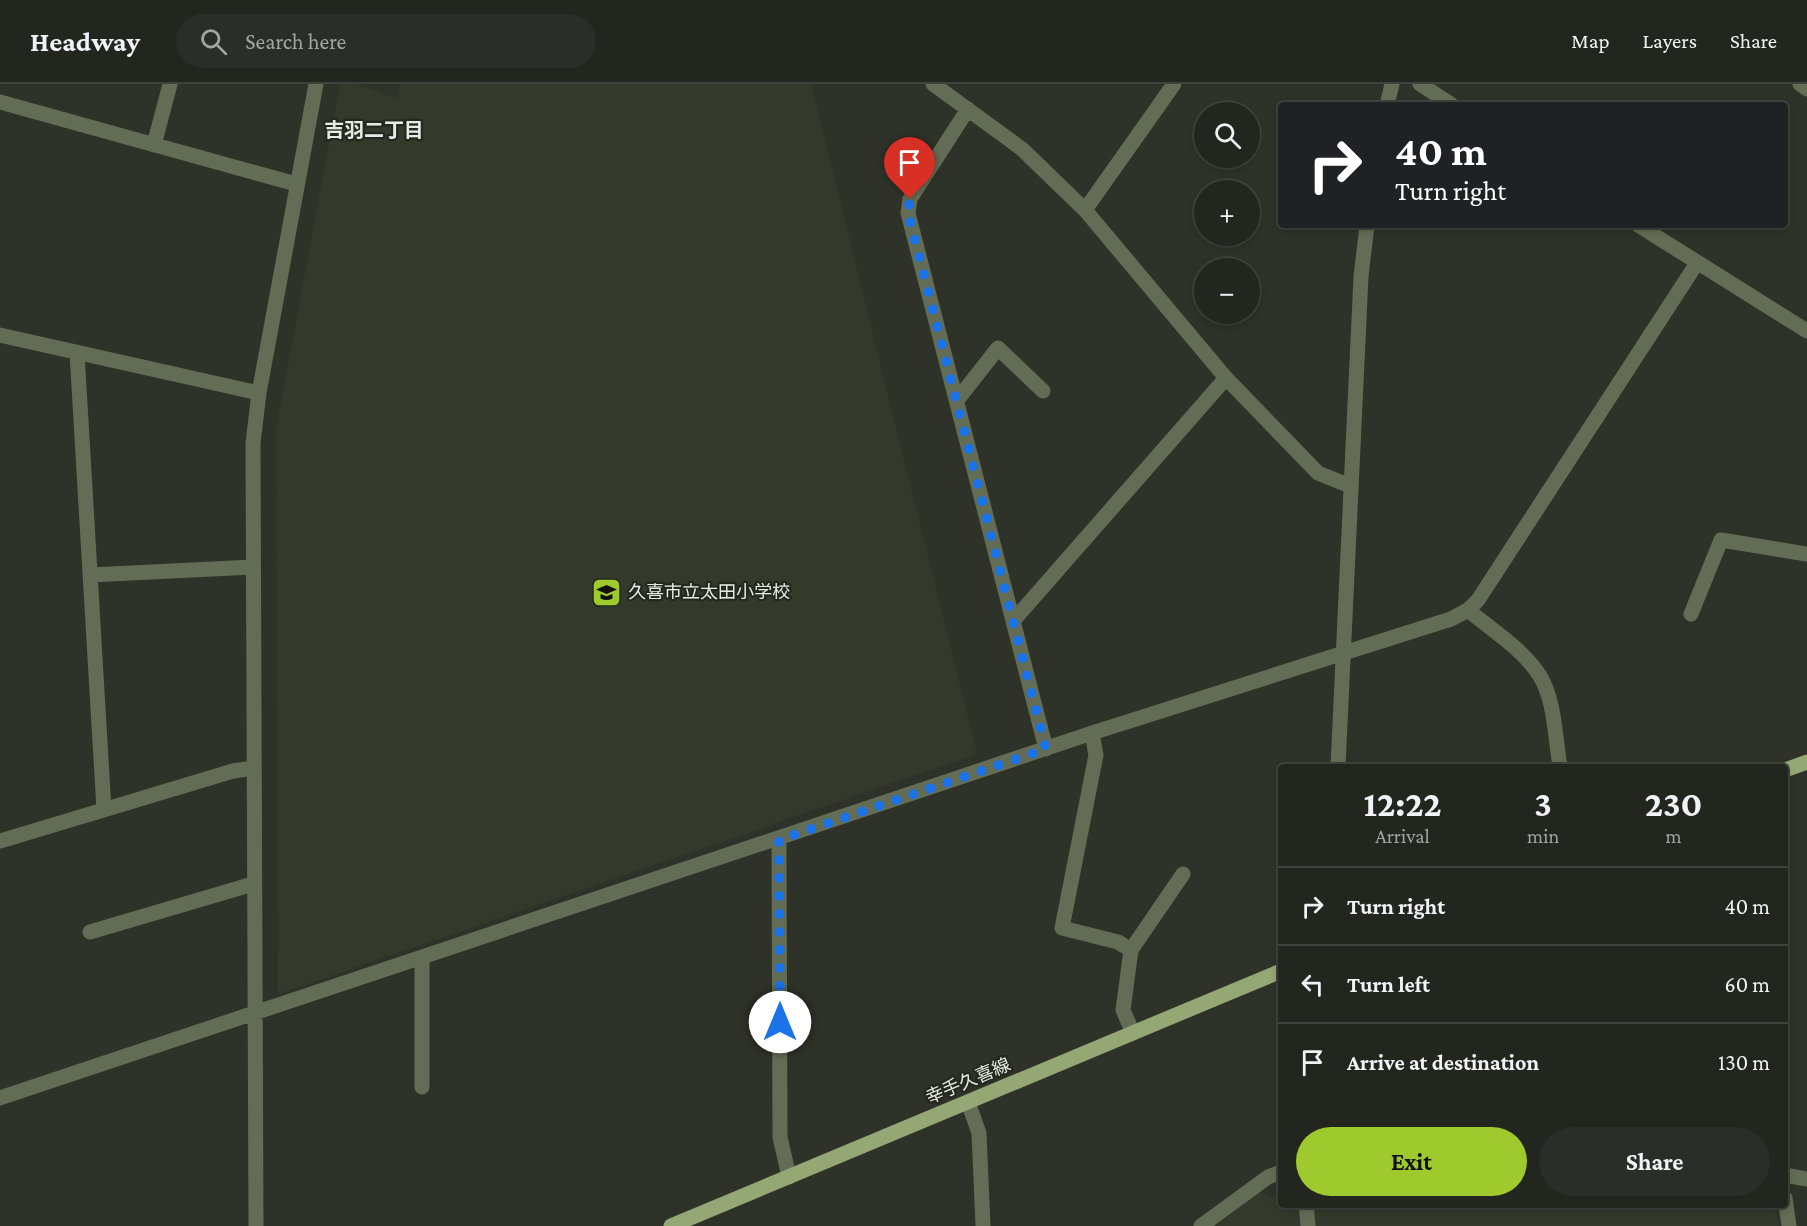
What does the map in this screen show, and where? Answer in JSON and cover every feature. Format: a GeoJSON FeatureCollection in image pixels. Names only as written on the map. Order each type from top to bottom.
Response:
{"type":"FeatureCollection","features":[{"type":"Feature","properties":{"kind":"main road"},"geometry":{"type":"LineString","coordinates":[[1788,769],[1807,762]]}},
{"type":"Feature","properties":{"kind":"main road","name":"幸手久喜線"},"geometry":{"type":"LineString","coordinates":[[671,1226],[1278,973]]}},
{"type":"Feature","properties":{"kind":"street"},"geometry":{"type":"LineString","coordinates":[[154,145],[170,84]]}},
{"type":"Feature","properties":{"kind":"street"},"geometry":{"type":"LineString","coordinates":[[256,1226],[253,443],[259,393],[316,84]]}},
{"type":"Feature","properties":{"kind":"street"},"geometry":{"type":"LineString","coordinates":[[933,84],[1022,149],[1085,210],[1226,378],[1318,473],[1350,486]]}},
{"type":"Feature","properties":{"kind":"street"},"geometry":{"type":"LineString","coordinates":[[1085,210],[1174,84]]}},
{"type":"Feature","properties":{"kind":"street"},"geometry":{"type":"LineString","coordinates":[[1388,102],[1392,84]]}},
{"type":"Feature","properties":{"kind":"street"},"geometry":{"type":"LineString","coordinates":[[1420,84],[1447,102]]}},
{"type":"Feature","properties":{"kind":"street"},"geometry":{"type":"LineString","coordinates":[[1800,84],[1807,89]]}},
{"type":"Feature","properties":{"kind":"street"},"geometry":{"type":"LineString","coordinates":[[0,102],[296,184]]}},
{"type":"Feature","properties":{"kind":"street"},"geometry":{"type":"LineString","coordinates":[[968,109],[910,199],[908,213],[958,399],[1046,749]]}},
{"type":"Feature","properties":{"kind":"street"},"geometry":{"type":"LineString","coordinates":[[1338,764],[1361,277],[1367,228]]}},
{"type":"Feature","properties":{"kind":"street"},"geometry":{"type":"LineString","coordinates":[[1643,228],[1697,263],[1805,325]]}},
{"type":"Feature","properties":{"kind":"street"},"geometry":{"type":"LineString","coordinates":[[0,1098],[779,840],[1092,733],[1451,619],[1468,610],[1478,600],[1697,263]]}},
{"type":"Feature","properties":{"kind":"street"},"geometry":{"type":"LineString","coordinates":[[0,335],[259,393]]}},
{"type":"Feature","properties":{"kind":"street"},"geometry":{"type":"LineString","coordinates":[[958,399],[998,348],[1043,391]]}},
{"type":"Feature","properties":{"kind":"street"},"geometry":{"type":"LineString","coordinates":[[77,352],[104,810]]}},
{"type":"Feature","properties":{"kind":"street"},"geometry":{"type":"LineString","coordinates":[[1013,621],[1226,378]]}},
{"type":"Feature","properties":{"kind":"street"},"geometry":{"type":"LineString","coordinates":[[1691,614],[1721,540],[1807,554]]}},
{"type":"Feature","properties":{"kind":"street"},"geometry":{"type":"LineString","coordinates":[[90,575],[252,567]]}},
{"type":"Feature","properties":{"kind":"street"},"geometry":{"type":"LineString","coordinates":[[1468,610],[1527,660],[1540,677],[1549,701],[1560,764]]}},
{"type":"Feature","properties":{"kind":"street"},"geometry":{"type":"LineString","coordinates":[[1092,733],[1096,755],[1062,928],[1118,942],[1131,950]]}},
{"type":"Feature","properties":{"kind":"street"},"geometry":{"type":"LineString","coordinates":[[0,841],[233,771],[253,768]]}},
{"type":"Feature","properties":{"kind":"street"},"geometry":{"type":"LineString","coordinates":[[779,840],[780,1137],[789,1177]]}},
{"type":"Feature","properties":{"kind":"street"},"geometry":{"type":"LineString","coordinates":[[1133,1033],[1123,1010],[1131,950],[1183,874]]}},
{"type":"Feature","properties":{"kind":"street"},"geometry":{"type":"LineString","coordinates":[[90,932],[253,884]]}},
{"type":"Feature","properties":{"kind":"street"},"geometry":{"type":"LineString","coordinates":[[422,959],[422,1087]]}},
{"type":"Feature","properties":{"kind":"street"},"geometry":{"type":"LineString","coordinates":[[968,1102],[979,1133],[983,1226]]}},
{"type":"Feature","properties":{"kind":"street"},"geometry":{"type":"LineString","coordinates":[[1201,1226],[1268,1177],[1278,1173]]}},
{"type":"Feature","properties":{"kind":"street"},"geometry":{"type":"LineString","coordinates":[[1788,1176],[1807,1179]]}},
{"type":"Feature","properties":{"kind":"street"},"geometry":{"type":"LineString","coordinates":[[1306,1208],[1308,1226]]}},
{"type":"Feature","properties":{"kind":"street"},"geometry":{"type":"LineString","coordinates":[[1786,1208],[1789,1226]]}},
{"type":"Feature","properties":{"kind":"shaded area","name":"久喜市立太田小学校"},"geometry":{"type":"Polygon","coordinates":[[[340,84],[354,84],[396,98],[401,84],[811,84],[977,754],[278,994],[276,430],[340,84]]]}},
{"type":"Feature","properties":{"kind":"shaded area"},"geometry":{"type":"Polygon","coordinates":[[[1258,1192],[1271,1197],[1278,1196],[1278,1208],[1775,1208],[1779,1226],[1217,1226],[1258,1192]]]}},
{"type":"Feature","properties":{"kind":"place","name":"久喜市立太田小学校"},"geometry":{"type":"Point","coordinates":[607,592]}},
{"type":"Feature","properties":{"kind":"district","name":"吉羽二丁目"},"geometry":{"type":"Point","coordinates":[374,130]}},
{"type":"Feature","properties":{"kind":"route"},"geometry":{"type":"LineString","coordinates":[[780,1022],[779,840],[1046,749],[958,399],[908,213],[910,199]]}}]}
